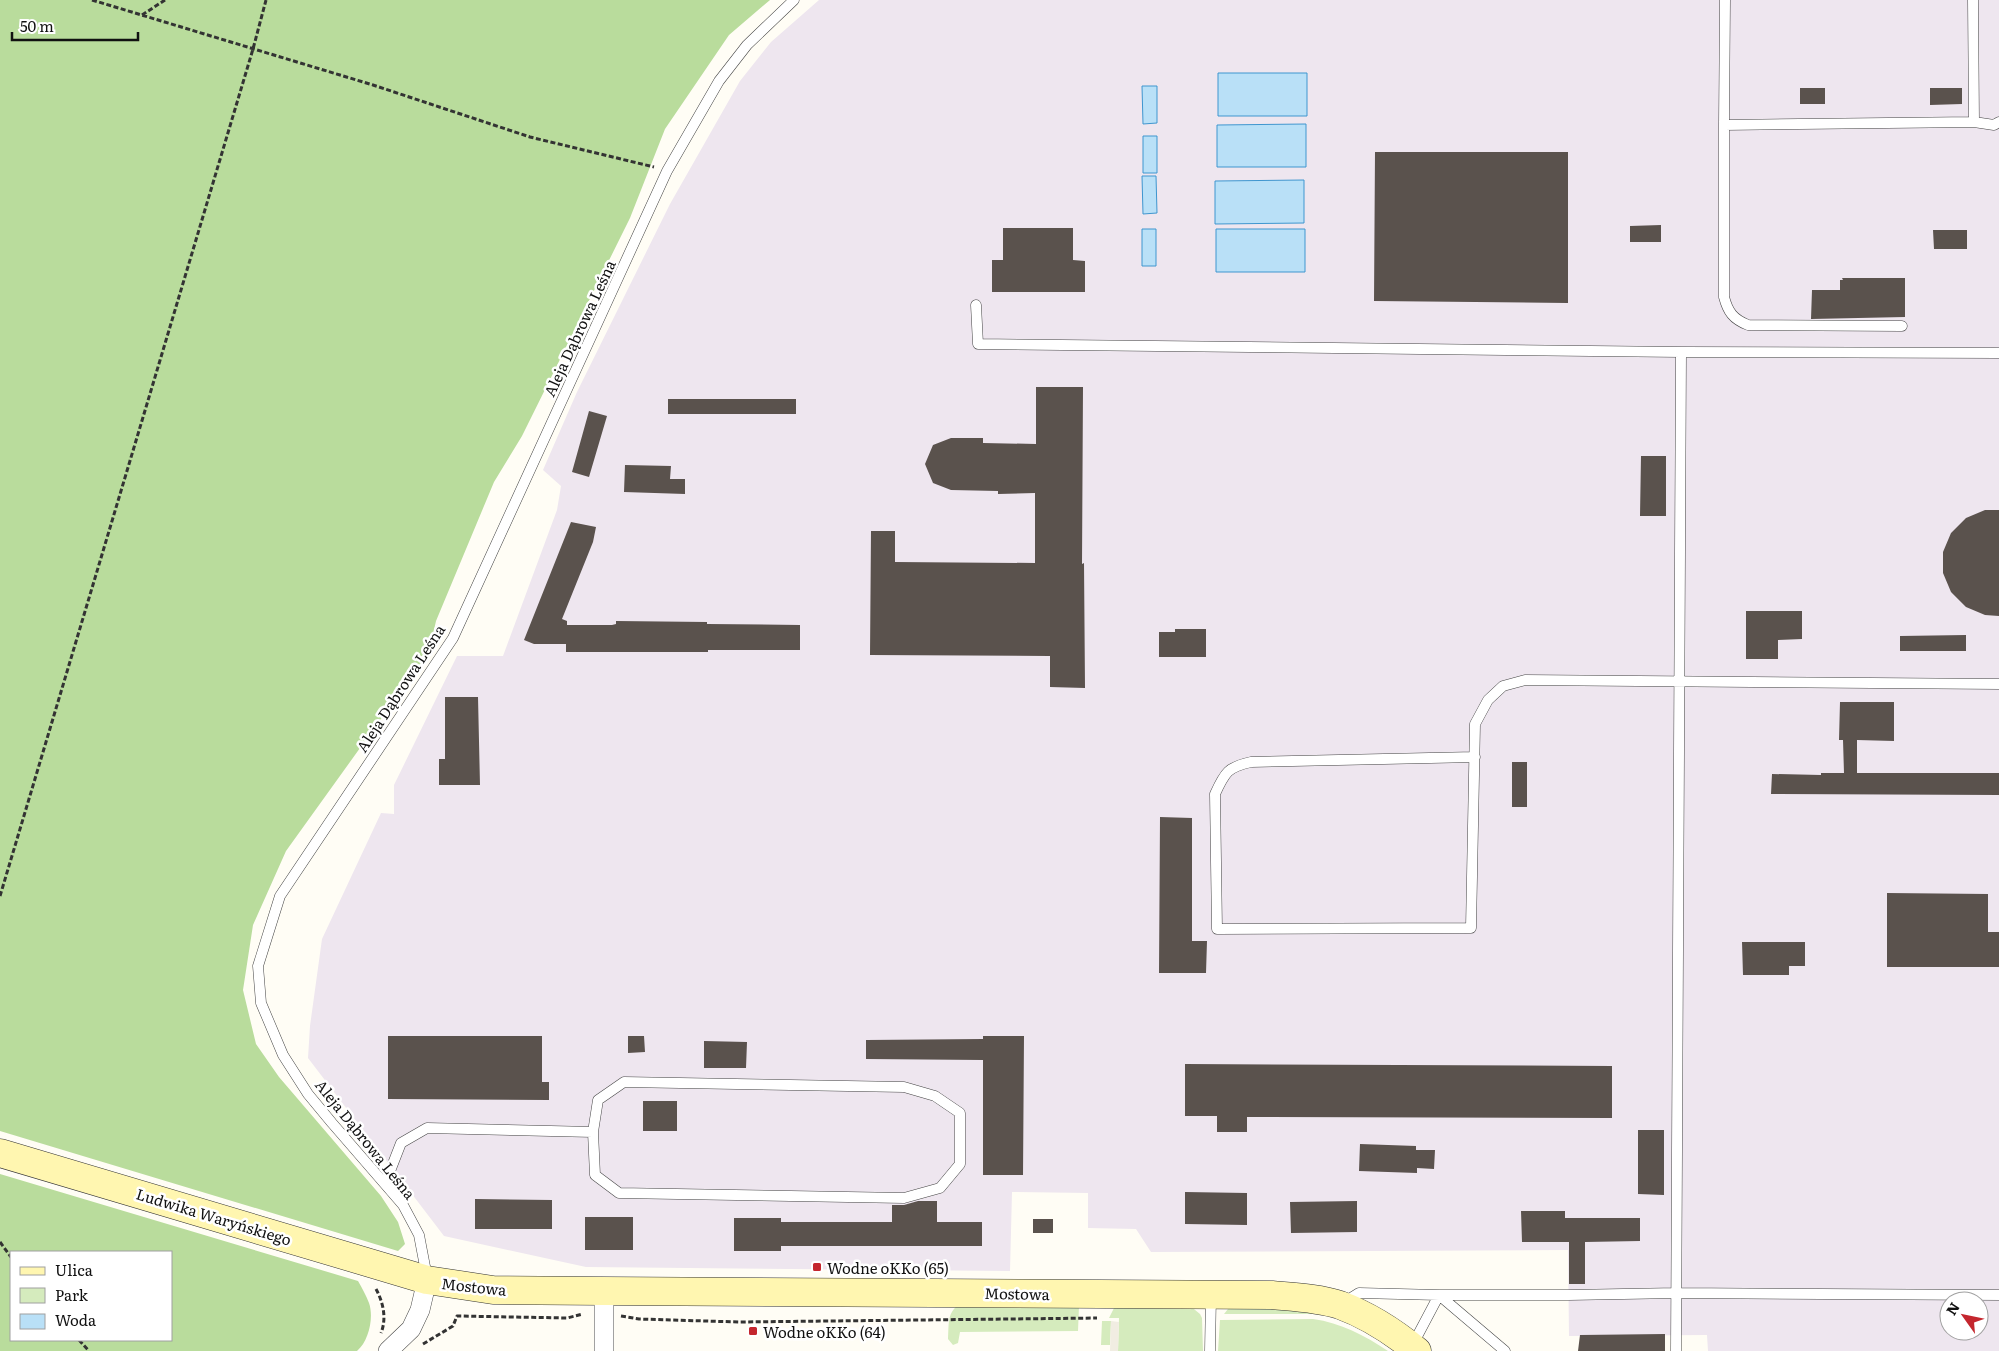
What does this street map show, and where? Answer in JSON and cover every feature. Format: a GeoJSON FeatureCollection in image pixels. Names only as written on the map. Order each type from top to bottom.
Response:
{"type":"FeatureCollection","features":[{"type":"Feature","properties":{"kind":"street","name":"Ludwika Waryńskiego"},"geometry":{"type":"LineString","coordinates":[[0,1152],[427,1280]]}},
{"type":"Feature","properties":{"kind":"street","name":"Mostowa"},"geometry":{"type":"LineString","coordinates":[[384,1343],[411,1329],[420,1310],[427,1280],[493,1290],[604,1302],[1211,1294],[1272,1295],[1318,1300],[1340,1305],[1360,1314],[1414,1349]]}},
{"type":"Feature","properties":{"kind":"street"},"geometry":{"type":"LineString","coordinates":[[604,1302],[604,1351]]}},
{"type":"Feature","properties":{"kind":"lane","name":"Aleja Dąbrowa Leśna"},"geometry":{"type":"LineString","coordinates":[[427,1280],[419,1235],[403,1205],[308,1094],[283,1055],[261,1003],[258,966],[280,896],[453,638],[667,171],[719,81],[747,45],[794,0]]}},
{"type":"Feature","properties":{"kind":"lane"},"geometry":{"type":"LineString","coordinates":[[1725,0],[1724,297],[1731,315],[1738,321],[1748,325],[1902,326]]}},
{"type":"Feature","properties":{"kind":"lane"},"geometry":{"type":"LineString","coordinates":[[1973,0],[1974,122]]}},
{"type":"Feature","properties":{"kind":"lane"},"geometry":{"type":"LineString","coordinates":[[1724,125],[1974,122],[1994,125],[1999,122]]}},
{"type":"Feature","properties":{"kind":"lane"},"geometry":{"type":"LineString","coordinates":[[976,305],[978,344],[1681,352],[1999,353]]}},
{"type":"Feature","properties":{"kind":"lane"},"geometry":{"type":"LineString","coordinates":[[1676,1351],[1681,352]]}},
{"type":"Feature","properties":{"kind":"lane"},"geometry":{"type":"LineString","coordinates":[[1475,757],[1251,762],[1233,766],[1221,780],[1216,794],[1217,928],[1471,928],[1476,724],[1488,700],[1503,686],[1525,680],[1999,684]]}},
{"type":"Feature","properties":{"kind":"lane"},"geometry":{"type":"LineString","coordinates":[[624,1082],[904,1087],[935,1096],[960,1112],[960,1164],[940,1188],[904,1198],[619,1192],[595,1175],[592,1132],[598,1100],[624,1082]]}},
{"type":"Feature","properties":{"kind":"lane"},"geometry":{"type":"LineString","coordinates":[[385,1184],[401,1143],[428,1128],[592,1132]]}},
{"type":"Feature","properties":{"kind":"lane"},"geometry":{"type":"LineString","coordinates":[[1340,1305],[1359,1293],[1439,1295],[1677,1293],[1999,1295]]}},
{"type":"Feature","properties":{"kind":"lane"},"geometry":{"type":"LineString","coordinates":[[1210,1351],[1211,1294]]}},
{"type":"Feature","properties":{"kind":"lane"},"geometry":{"type":"LineString","coordinates":[[1414,1349],[1439,1295]]}},
{"type":"Feature","properties":{"kind":"lane"},"geometry":{"type":"LineString","coordinates":[[1439,1295],[1506,1351]]}},
{"type":"Feature","properties":{"kind":"path"},"geometry":{"type":"LineString","coordinates":[[92,0],[373,85],[530,137],[667,171]]}},
{"type":"Feature","properties":{"kind":"path"},"geometry":{"type":"LineString","coordinates":[[141,15],[165,0]]}},
{"type":"Feature","properties":{"kind":"path"},"geometry":{"type":"LineString","coordinates":[[0,896],[266,0]]}},
{"type":"Feature","properties":{"kind":"path"},"geometry":{"type":"LineString","coordinates":[[0,1242],[10,1256]]}},
{"type":"Feature","properties":{"kind":"path"},"geometry":{"type":"LineString","coordinates":[[419,1346],[453,1326],[458,1316],[567,1318],[583,1314],[604,1302],[639,1319],[739,1322],[939,1319]]}},
{"type":"Feature","properties":{"kind":"path"},"geometry":{"type":"LineString","coordinates":[[383,1305],[384,1343]]}},
{"type":"Feature","properties":{"kind":"path"},"geometry":{"type":"LineString","coordinates":[[80,1341],[89,1351]]}},
{"type":"Feature","properties":{"kind":"shaded area"},"geometry":{"type":"Polygon","coordinates":[[[819,0],[1999,0],[1999,1351],[1708,1351],[1707,1335],[1569,1336],[1568,1250],[1151,1252],[1136,1229],[1088,1228],[1088,1193],[1012,1192],[1010,1271],[586,1267],[444,1236],[308,1058],[310,1026],[322,939],[381,813],[394,814],[394,785],[457,656],[503,656],[557,510],[561,486],[543,470],[577,392],[670,204],[740,81],[771,42],[819,0]]]}},
{"type":"Feature","properties":{"kind":"shaded area"},"geometry":{"type":"Polygon","coordinates":[[[1111,1321],[1119,1322],[1118,1351],[1110,1351],[1111,1321]]]}},
{"type":"Feature","properties":{"kind":"green space"},"geometry":{"type":"Polygon","coordinates":[[[0,0],[770,0],[729,35],[665,129],[630,218],[522,436],[494,482],[436,621],[429,652],[286,851],[253,925],[243,990],[256,1044],[279,1077],[381,1196],[398,1222],[405,1244],[398,1251],[0,1131],[0,0]]]}},
{"type":"Feature","properties":{"kind":"green space"},"geometry":{"type":"Polygon","coordinates":[[[0,1174],[358,1281],[369,1303],[371,1322],[365,1341],[357,1351],[0,1351],[0,1174]]]}},
{"type":"Feature","properties":{"kind":"green space"},"geometry":{"type":"Polygon","coordinates":[[[1237,1303],[1320,1314],[1224,1314],[1237,1303]]]}},
{"type":"Feature","properties":{"kind":"green space"},"geometry":{"type":"Polygon","coordinates":[[[1189,1305],[1202,1318],[1203,1351],[1118,1351],[1119,1318],[1109,1318],[1115,1306],[1189,1305]]]}},
{"type":"Feature","properties":{"kind":"green space"},"geometry":{"type":"Polygon","coordinates":[[[957,1306],[1079,1306],[1078,1331],[960,1332],[958,1343],[953,1345],[948,1339],[949,1325],[950,1317],[957,1306]]]}},
{"type":"Feature","properties":{"kind":"green space"},"geometry":{"type":"Polygon","coordinates":[[[1313,1319],[1333,1323],[1352,1330],[1388,1351],[1218,1351],[1220,1320],[1313,1319]]]}},
{"type":"Feature","properties":{"kind":"green space"},"geometry":{"type":"Polygon","coordinates":[[[1102,1321],[1111,1321],[1110,1345],[1101,1345],[1102,1321]]]}},
{"type":"Feature","properties":{"kind":"water"},"geometry":{"type":"Polygon","coordinates":[[[1218,73],[1307,73],[1307,116],[1218,116],[1218,73]]]}},
{"type":"Feature","properties":{"kind":"water"},"geometry":{"type":"Polygon","coordinates":[[[1142,86],[1157,86],[1157,123],[1143,124],[1142,86]]]}},
{"type":"Feature","properties":{"kind":"water"},"geometry":{"type":"Polygon","coordinates":[[[1306,124],[1306,167],[1217,167],[1217,125],[1306,124]]]}},
{"type":"Feature","properties":{"kind":"water"},"geometry":{"type":"Polygon","coordinates":[[[1143,136],[1157,136],[1157,173],[1143,173],[1143,136]]]}},
{"type":"Feature","properties":{"kind":"water"},"geometry":{"type":"Polygon","coordinates":[[[1142,176],[1156,176],[1157,213],[1143,214],[1142,176]]]}},
{"type":"Feature","properties":{"kind":"water"},"geometry":{"type":"Polygon","coordinates":[[[1304,180],[1304,223],[1215,224],[1215,181],[1304,180]]]}},
{"type":"Feature","properties":{"kind":"water"},"geometry":{"type":"Polygon","coordinates":[[[1142,229],[1156,229],[1156,266],[1142,266],[1142,229]]]}},
{"type":"Feature","properties":{"kind":"water"},"geometry":{"type":"Polygon","coordinates":[[[1216,229],[1305,229],[1305,272],[1216,272],[1216,229]]]}},
{"type":"Feature","properties":{"kind":"building"},"geometry":{"type":"Polygon","coordinates":[[[1800,88],[1825,88],[1825,104],[1800,104],[1800,88]]]}},
{"type":"Feature","properties":{"kind":"building"},"geometry":{"type":"Polygon","coordinates":[[[1930,88],[1962,88],[1962,104],[1930,105],[1930,88]]]}},
{"type":"Feature","properties":{"kind":"building"},"geometry":{"type":"Polygon","coordinates":[[[1375,152],[1568,152],[1568,303],[1374,301],[1375,152]]]}},
{"type":"Feature","properties":{"kind":"building"},"geometry":{"type":"Polygon","coordinates":[[[1661,225],[1661,242],[1630,242],[1630,226],[1661,225]]]}},
{"type":"Feature","properties":{"kind":"building"},"geometry":{"type":"Polygon","coordinates":[[[1003,228],[1073,228],[1073,260],[1085,261],[1085,292],[992,292],[992,260],[1003,260],[1003,228]]]}},
{"type":"Feature","properties":{"kind":"building"},"geometry":{"type":"Polygon","coordinates":[[[1933,230],[1967,230],[1967,249],[1934,249],[1933,230]]]}},
{"type":"Feature","properties":{"kind":"building"},"geometry":{"type":"Polygon","coordinates":[[[1842,278],[1905,278],[1905,317],[1811,319],[1812,290],[1840,290],[1840,280],[1843,280],[1842,278]]]}},
{"type":"Feature","properties":{"kind":"building"},"geometry":{"type":"Polygon","coordinates":[[[1036,387],[1083,387],[1082,564],[1084,563],[1085,688],[1050,687],[1050,656],[870,655],[871,531],[895,531],[895,562],[1035,563],[1035,493],[998,494],[998,491],[951,490],[933,483],[925,464],[933,445],[951,438],[983,438],[983,443],[1036,444],[1036,387]]]}},
{"type":"Feature","properties":{"kind":"building"},"geometry":{"type":"Polygon","coordinates":[[[668,399],[796,399],[796,414],[668,414],[668,399]]]}},
{"type":"Feature","properties":{"kind":"building"},"geometry":{"type":"Polygon","coordinates":[[[589,411],[607,416],[589,477],[572,472],[589,411]]]}},
{"type":"Feature","properties":{"kind":"building"},"geometry":{"type":"Polygon","coordinates":[[[1641,456],[1666,456],[1666,516],[1640,516],[1641,456]]]}},
{"type":"Feature","properties":{"kind":"building"},"geometry":{"type":"Polygon","coordinates":[[[625,465],[671,466],[670,479],[685,479],[685,494],[624,492],[625,465]]]}},
{"type":"Feature","properties":{"kind":"building"},"geometry":{"type":"Polygon","coordinates":[[[1985,510],[1999,510],[1999,616],[1985,615],[1966,607],[1951,592],[1943,573],[1943,552],[1951,533],[1966,518],[1985,510]]]}},
{"type":"Feature","properties":{"kind":"building"},"geometry":{"type":"Polygon","coordinates":[[[571,522],[596,527],[593,542],[562,619],[567,621],[567,625],[612,625],[616,624],[616,621],[800,625],[800,650],[566,652],[566,644],[534,644],[524,640],[571,522]]]}},
{"type":"Feature","properties":{"kind":"building"},"geometry":{"type":"Polygon","coordinates":[[[1746,611],[1802,611],[1802,639],[1778,640],[1778,659],[1746,659],[1746,611]]]}},
{"type":"Feature","properties":{"kind":"building"},"geometry":{"type":"Polygon","coordinates":[[[1175,629],[1206,629],[1206,657],[1159,657],[1159,632],[1175,632],[1175,629]]]}},
{"type":"Feature","properties":{"kind":"building"},"geometry":{"type":"Polygon","coordinates":[[[1966,635],[1966,651],[1900,651],[1900,636],[1966,635]]]}},
{"type":"Feature","properties":{"kind":"building"},"geometry":{"type":"Polygon","coordinates":[[[445,697],[478,697],[480,785],[439,785],[439,759],[445,759],[445,697]]]}},
{"type":"Feature","properties":{"kind":"building"},"geometry":{"type":"Polygon","coordinates":[[[1840,702],[1894,702],[1894,741],[1857,740],[1857,773],[1999,773],[1999,795],[1771,794],[1772,774],[1821,775],[1821,773],[1844,773],[1843,740],[1839,740],[1840,702]]]}},
{"type":"Feature","properties":{"kind":"building"},"geometry":{"type":"Polygon","coordinates":[[[1512,762],[1527,762],[1527,807],[1512,807],[1512,762]]]}},
{"type":"Feature","properties":{"kind":"building"},"geometry":{"type":"Polygon","coordinates":[[[1160,817],[1192,818],[1192,941],[1207,941],[1206,973],[1159,973],[1160,817]]]}},
{"type":"Feature","properties":{"kind":"building"},"geometry":{"type":"Polygon","coordinates":[[[1887,893],[1988,894],[1988,932],[1999,932],[1999,967],[1887,967],[1887,893]]]}},
{"type":"Feature","properties":{"kind":"building"},"geometry":{"type":"Polygon","coordinates":[[[1742,942],[1805,942],[1805,966],[1789,966],[1789,975],[1743,975],[1742,942]]]}},
{"type":"Feature","properties":{"kind":"building"},"geometry":{"type":"Polygon","coordinates":[[[388,1036],[542,1036],[542,1082],[549,1082],[549,1100],[388,1099],[388,1036]]]}},
{"type":"Feature","properties":{"kind":"building"},"geometry":{"type":"Polygon","coordinates":[[[628,1036],[644,1036],[645,1052],[628,1053],[628,1036]]]}},
{"type":"Feature","properties":{"kind":"building"},"geometry":{"type":"Polygon","coordinates":[[[983,1036],[1024,1036],[1023,1175],[983,1175],[983,1060],[866,1059],[866,1040],[983,1039],[983,1036]]]}},
{"type":"Feature","properties":{"kind":"building"},"geometry":{"type":"Polygon","coordinates":[[[704,1041],[747,1042],[746,1068],[704,1068],[704,1041]]]}},
{"type":"Feature","properties":{"kind":"building"},"geometry":{"type":"Polygon","coordinates":[[[1185,1064],[1612,1066],[1612,1118],[1247,1117],[1247,1132],[1217,1132],[1217,1116],[1185,1116],[1185,1064]]]}},
{"type":"Feature","properties":{"kind":"building"},"geometry":{"type":"Polygon","coordinates":[[[643,1101],[677,1101],[677,1131],[643,1131],[643,1101]]]}},
{"type":"Feature","properties":{"kind":"building"},"geometry":{"type":"Polygon","coordinates":[[[1638,1130],[1664,1130],[1664,1195],[1638,1194],[1638,1130]]]}},
{"type":"Feature","properties":{"kind":"building"},"geometry":{"type":"Polygon","coordinates":[[[1360,1144],[1416,1146],[1416,1150],[1435,1150],[1434,1169],[1417,1168],[1417,1173],[1359,1171],[1360,1144]]]}},
{"type":"Feature","properties":{"kind":"building"},"geometry":{"type":"Polygon","coordinates":[[[1185,1192],[1247,1193],[1247,1225],[1185,1224],[1185,1192]]]}},
{"type":"Feature","properties":{"kind":"building"},"geometry":{"type":"Polygon","coordinates":[[[475,1199],[552,1200],[552,1229],[475,1229],[475,1199]]]}},
{"type":"Feature","properties":{"kind":"building"},"geometry":{"type":"Polygon","coordinates":[[[918,1201],[937,1201],[937,1222],[982,1222],[982,1246],[781,1246],[781,1251],[734,1251],[734,1218],[781,1218],[781,1222],[892,1222],[892,1205],[904,1205],[918,1201]]]}},
{"type":"Feature","properties":{"kind":"building"},"geometry":{"type":"Polygon","coordinates":[[[1357,1201],[1357,1232],[1291,1233],[1290,1202],[1357,1201]]]}},
{"type":"Feature","properties":{"kind":"building"},"geometry":{"type":"Polygon","coordinates":[[[1521,1211],[1565,1211],[1565,1218],[1640,1218],[1640,1241],[1585,1242],[1585,1284],[1569,1284],[1569,1242],[1522,1242],[1521,1211]]]}},
{"type":"Feature","properties":{"kind":"building"},"geometry":{"type":"Polygon","coordinates":[[[585,1217],[633,1217],[633,1250],[585,1250],[585,1217]]]}},
{"type":"Feature","properties":{"kind":"building"},"geometry":{"type":"Polygon","coordinates":[[[1033,1219],[1053,1219],[1053,1233],[1033,1233],[1033,1219]]]}},
{"type":"Feature","properties":{"kind":"building"},"geometry":{"type":"Polygon","coordinates":[[[1665,1334],[1665,1351],[1578,1351],[1580,1335],[1665,1334]]]}},
{"type":"Feature","properties":{"kind":"place","name":"Wodne oKKo (65)"},"geometry":{"type":"Point","coordinates":[817,1267]}},
{"type":"Feature","properties":{"kind":"place","name":"Wodne oKKo (64)"},"geometry":{"type":"Point","coordinates":[753,1331]}}]}
